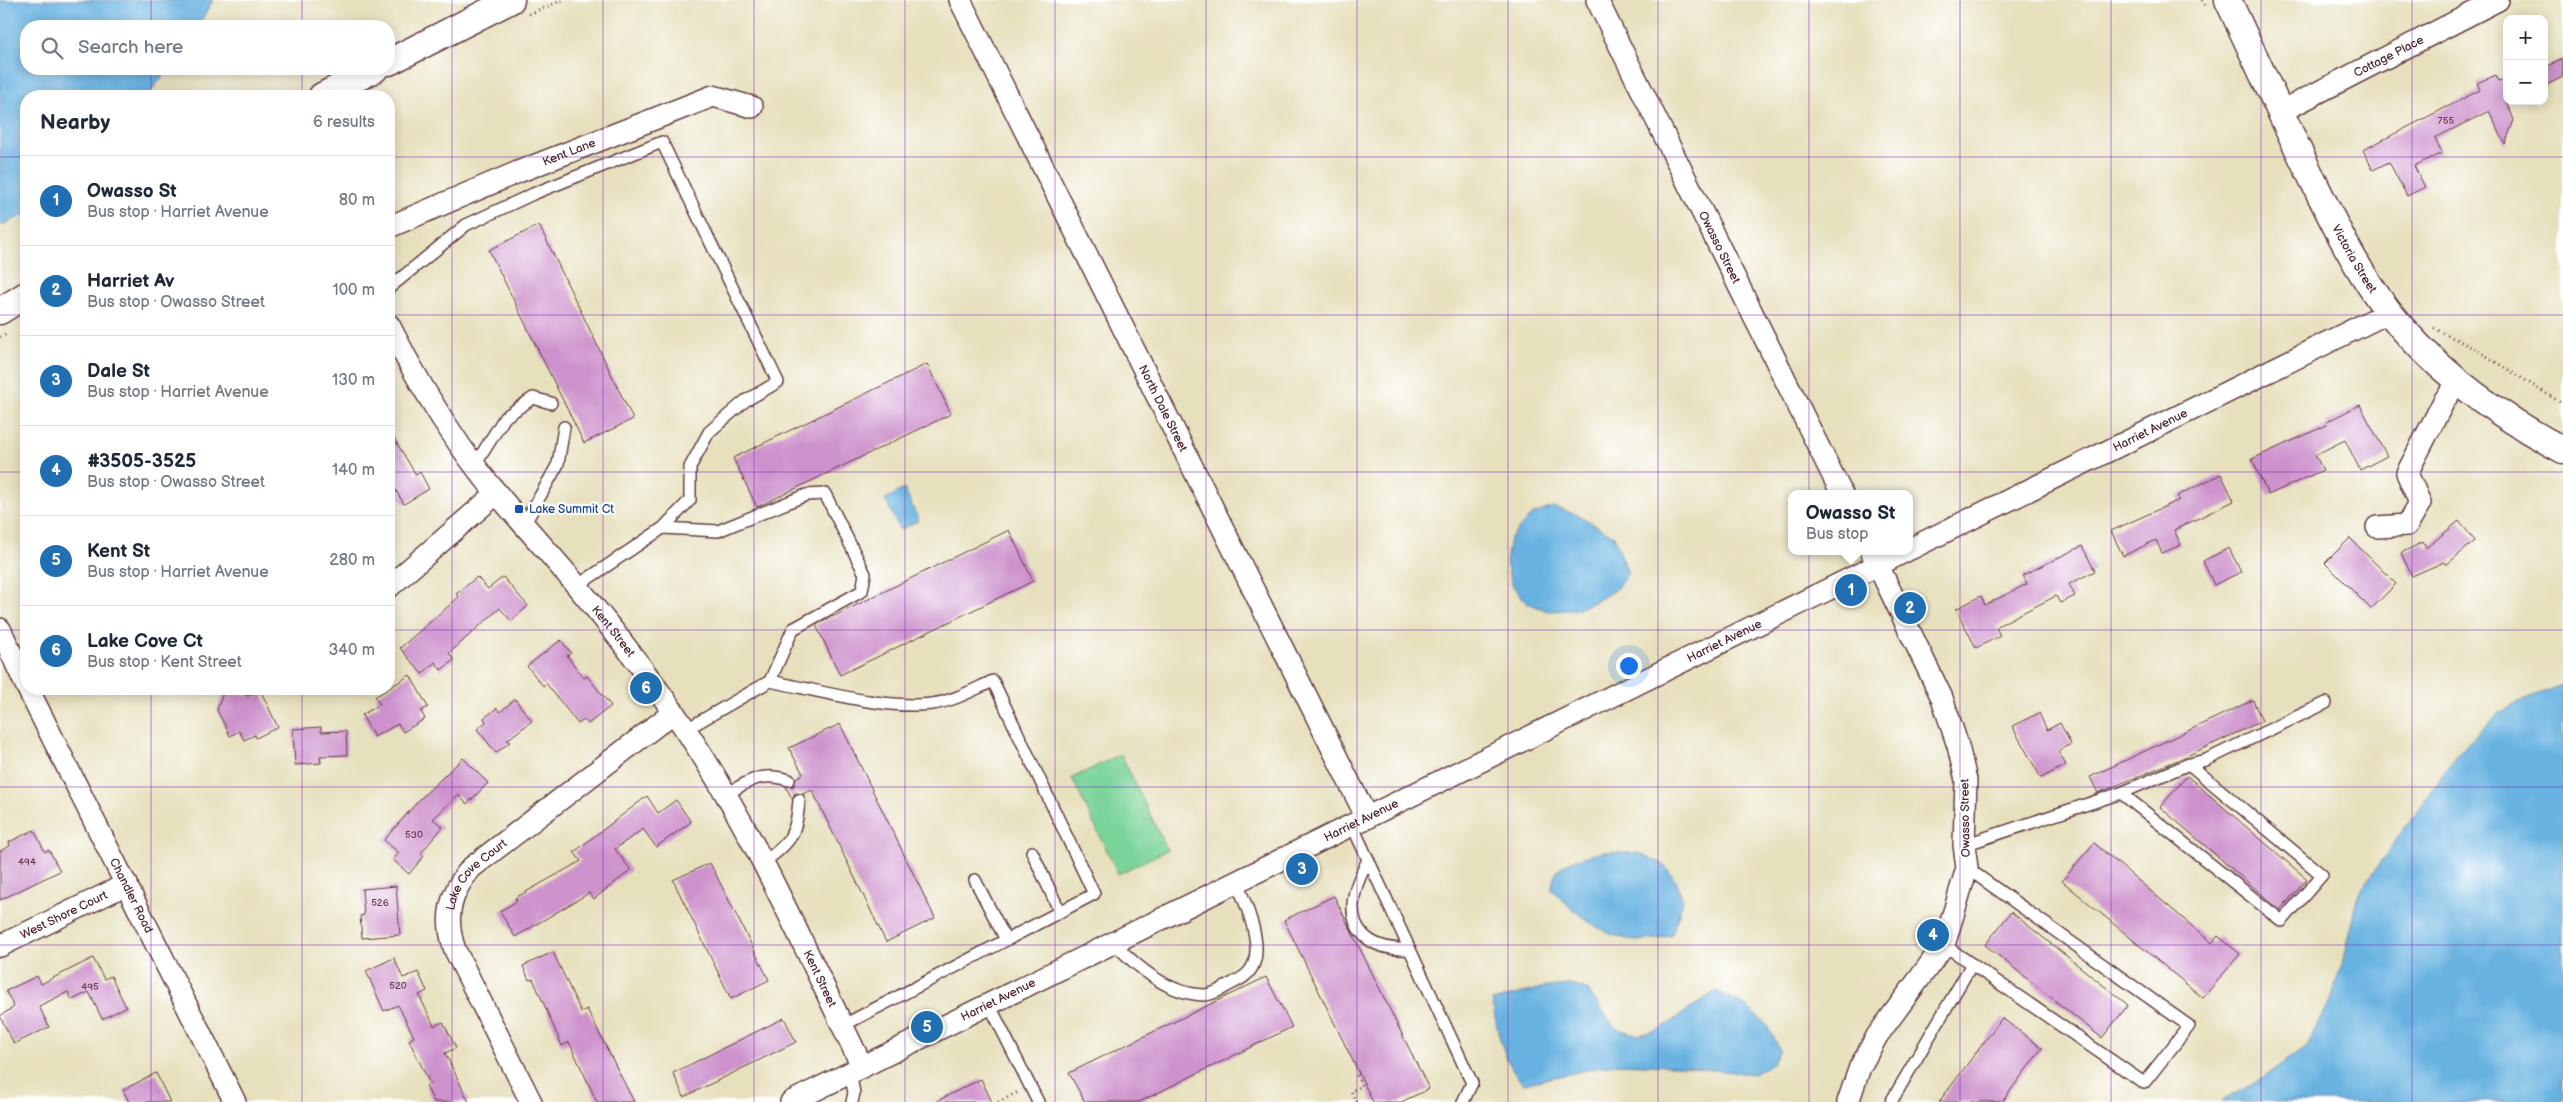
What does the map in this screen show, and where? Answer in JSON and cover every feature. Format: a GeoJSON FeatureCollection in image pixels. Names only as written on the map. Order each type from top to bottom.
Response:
{"type":"FeatureCollection","features":[{"type":"Feature","properties":{"kind":"street"},"geometry":{"type":"LineString","coordinates":[[395,59],[511,0]]}},
{"type":"Feature","properties":{"kind":"street","name":"North Dale Street"},"geometry":{"type":"LineString","coordinates":[[960,0],[1360,822]]}},
{"type":"Feature","properties":{"kind":"street","name":"Owasso Street"},"geometry":{"type":"LineString","coordinates":[[1597,0],[1840,490]]}},
{"type":"Feature","properties":{"kind":"street","name":"Victoria Street"},"geometry":{"type":"LineString","coordinates":[[2228,0],[2280,112],[2348,249],[2389,312],[2410,336],[2457,382],[2514,424],[2563,450]]}},
{"type":"Feature","properties":{"kind":"street","name":"Cottage Place"},"geometry":{"type":"LineString","coordinates":[[2280,112],[2498,0]]}},
{"type":"Feature","properties":{"kind":"street"},"geometry":{"type":"LineString","coordinates":[[334,90],[363,75]]}},
{"type":"Feature","properties":{"kind":"street","name":"Kent Lane"},"geometry":{"type":"LineString","coordinates":[[395,224],[527,168],[714,96],[752,107]]}},
{"type":"Feature","properties":{"kind":"street"},"geometry":{"type":"LineString","coordinates":[[0,311],[20,299]]}},
{"type":"Feature","properties":{"kind":"street","name":"Harriet Avenue"},"geometry":{"type":"LineString","coordinates":[[1913,548],[2389,312]]}},
{"type":"Feature","properties":{"kind":"street","name":"Kent Street"},"geometry":{"type":"LineString","coordinates":[[395,336],[429,400],[475,465],[619,636],[674,712],[725,795],[762,863],[842,1026],[856,1069]]}},
{"type":"Feature","properties":{"kind":"street"},"geometry":{"type":"LineString","coordinates":[[2377,527],[2407,525],[2420,503],[2407,473],[2444,401],[2457,382]]}},
{"type":"Feature","properties":{"kind":"street"},"geometry":{"type":"LineString","coordinates":[[395,582],[497,493]]}},
{"type":"Feature","properties":{"kind":"street","name":"Harriet Avenue"},"geometry":{"type":"LineString","coordinates":[[791,1102],[1360,822],[1874,558],[1888,555]]}},
{"type":"Feature","properties":{"kind":"street","name":"Owasso Street"},"geometry":{"type":"LineString","coordinates":[[1848,1102],[1860,1067],[1877,1036],[1944,945],[1967,868],[1964,846],[1966,780],[1958,746],[1942,698],[1874,558]]}},
{"type":"Feature","properties":{"kind":"street"},"geometry":{"type":"LineString","coordinates":[[0,628],[20,672]]}},
{"type":"Feature","properties":{"kind":"street","name":"Chandler Road"},"geometry":{"type":"LineString","coordinates":[[31,695],[235,1102]]}},
{"type":"Feature","properties":{"kind":"street","name":"Lake Cove Court"},"geometry":{"type":"LineString","coordinates":[[531,1102],[456,950],[450,934],[448,915],[452,896],[460,881],[471,868],[674,712]]}},
{"type":"Feature","properties":{"kind":"street","name":"West Shore Court"},"geometry":{"type":"LineString","coordinates":[[0,946],[127,884]]}},
{"type":"Feature","properties":{"kind":"lane"},"geometry":{"type":"LineString","coordinates":[[395,283],[466,225],[533,194],[662,142],[778,382],[745,401],[709,432],[690,468],[690,500],[663,528],[577,586]]}},
{"type":"Feature","properties":{"kind":"lane"},"geometry":{"type":"LineString","coordinates":[[475,465],[505,417],[533,398],[551,404]]}},
{"type":"Feature","properties":{"kind":"lane"},"geometry":{"type":"LineString","coordinates":[[524,525],[558,464],[564,427]]}},
{"type":"Feature","properties":{"kind":"lane"},"geometry":{"type":"LineString","coordinates":[[663,528],[718,532],[806,494],[825,494],[865,574],[862,591],[793,629],[770,681],[685,730]]}},
{"type":"Feature","properties":{"kind":"lane"},"geometry":{"type":"LineString","coordinates":[[770,681],[880,702],[932,704],[957,698],[993,681],[1094,894],[842,1026]]}},
{"type":"Feature","properties":{"kind":"lane"},"geometry":{"type":"LineString","coordinates":[[1964,846],[2121,793],[2189,764],[2206,760],[2326,703]]}},
{"type":"Feature","properties":{"kind":"lane"},"geometry":{"type":"LineString","coordinates":[[2121,793],[2282,920],[2322,875],[2189,764]]}},
{"type":"Feature","properties":{"kind":"lane"},"geometry":{"type":"LineString","coordinates":[[725,795],[751,780],[772,775],[789,780]]}},
{"type":"Feature","properties":{"kind":"lane"},"geometry":{"type":"LineString","coordinates":[[762,863],[785,848],[798,821],[799,800]]}},
{"type":"Feature","properties":{"kind":"lane"},"geometry":{"type":"LineString","coordinates":[[1360,822],[1368,859],[1472,1083],[1463,1102]]}},
{"type":"Feature","properties":{"kind":"lane"},"geometry":{"type":"LineString","coordinates":[[1032,852],[1060,912]]}},
{"type":"Feature","properties":{"kind":"lane"},"geometry":{"type":"LineString","coordinates":[[1368,859],[1356,888],[1353,905],[1354,919],[1363,936],[1380,947],[1394,950],[1410,949]]}},
{"type":"Feature","properties":{"kind":"lane"},"geometry":{"type":"LineString","coordinates":[[1944,945],[2144,1083],[2189,1026],[1967,868]]}},
{"type":"Feature","properties":{"kind":"lane"},"geometry":{"type":"LineString","coordinates":[[975,880],[1006,940]]}},
{"type":"Feature","properties":{"kind":"lane"},"geometry":{"type":"LineString","coordinates":[[1114,943],[1138,968],[1168,985],[1188,992],[1206,995],[1216,992],[1246,976],[1254,963],[1255,945],[1252,921],[1237,882]]}},
{"type":"Feature","properties":{"kind":"lane"},"geometry":{"type":"LineString","coordinates":[[1891,1102],[1972,964]]}},
{"type":"Feature","properties":{"kind":"lane"},"geometry":{"type":"LineString","coordinates":[[989,1004],[1038,1102]]}},
{"type":"Feature","properties":{"kind":"lane"},"geometry":{"type":"LineString","coordinates":[[852,1102],[856,1069]]}},
{"type":"Feature","properties":{"kind":"path"},"geometry":{"type":"LineString","coordinates":[[2425,323],[2475,349],[2563,404]]}},
{"type":"Feature","properties":{"kind":"path"},"geometry":{"type":"LineString","coordinates":[[1356,1102],[1351,1091],[1362,1086],[1356,1074],[1359,1073]]}},
{"type":"Feature","properties":{"kind":"path"},"geometry":{"type":"LineString","coordinates":[[998,1102],[1030,1086]]}},
{"type":"Feature","properties":{"kind":"green space"},"geometry":{"type":"Polygon","coordinates":[[[1121,754],[1167,850],[1118,874],[1072,778],[1121,754]]]}},
{"type":"Feature","properties":{"kind":"water"},"geometry":{"type":"Polygon","coordinates":[[[0,0],[213,0],[201,20],[20,20],[20,75],[164,75],[152,90],[20,90],[20,217],[0,226],[0,0]]]}},
{"type":"Feature","properties":{"kind":"water"},"geometry":{"type":"Polygon","coordinates":[[[904,489],[919,520],[900,530],[885,499],[904,489]]]}},
{"type":"Feature","properties":{"kind":"water"},"geometry":{"type":"Polygon","coordinates":[[[1553,507],[1578,515],[1614,536],[1628,573],[1616,589],[1597,601],[1574,610],[1548,611],[1527,603],[1512,585],[1506,563],[1510,538],[1531,515],[1553,507]]]}},
{"type":"Feature","properties":{"kind":"water"},"geometry":{"type":"Polygon","coordinates":[[[2563,685],[2563,1102],[2220,1102],[2258,1081],[2306,1046],[2330,1000],[2345,955],[2359,893],[2456,755],[2499,713],[2527,698],[2563,685]]]}},
{"type":"Feature","properties":{"kind":"water"},"geometry":{"type":"Polygon","coordinates":[[[1603,852],[1638,853],[1663,864],[1677,882],[1683,901],[1672,935],[1636,940],[1605,932],[1578,913],[1551,889],[1555,875],[1565,864],[1603,852]]]}},
{"type":"Feature","properties":{"kind":"water"},"geometry":{"type":"Polygon","coordinates":[[[1569,985],[1587,989],[1615,1028],[1638,1035],[1659,1030],[1716,991],[1738,1002],[1755,1014],[1769,1029],[1780,1051],[1772,1064],[1753,1074],[1674,1066],[1614,1064],[1523,1084],[1510,1065],[1502,1045],[1492,1001],[1545,987],[1569,985]]]}},
{"type":"Feature","properties":{"kind":"building"},"geometry":{"type":"Polygon","coordinates":[[[2563,59],[2563,77],[2548,84],[2548,66],[2563,59]]]}},
{"type":"Feature","properties":{"kind":"building"},"geometry":{"type":"Polygon","coordinates":[[[2496,75],[2499,81],[2503,80],[2503,105],[2508,105],[2514,120],[2505,144],[2489,111],[2435,138],[2442,153],[2414,166],[2425,187],[2407,196],[2389,162],[2373,170],[2363,150],[2480,90],[2477,83],[2496,75]]]}},
{"type":"Feature","properties":{"kind":"building"},"geometry":{"type":"Polygon","coordinates":[[[539,225],[633,419],[584,443],[489,250],[539,225]]]}},
{"type":"Feature","properties":{"kind":"building"},"geometry":{"type":"Polygon","coordinates":[[[927,364],[951,414],[757,507],[733,458],[927,364]]]}},
{"type":"Feature","properties":{"kind":"building"},"geometry":{"type":"Polygon","coordinates":[[[2360,405],[2387,456],[2360,470],[2345,440],[2315,455],[2323,470],[2268,495],[2252,459],[2327,425],[2326,422],[2360,405]]]}},
{"type":"Feature","properties":{"kind":"building"},"geometry":{"type":"Polygon","coordinates":[[[395,440],[416,475],[420,472],[429,489],[404,504],[395,489],[395,440]]]}},
{"type":"Feature","properties":{"kind":"building"},"geometry":{"type":"Polygon","coordinates":[[[2221,474],[2234,501],[2174,530],[2181,545],[2162,553],[2156,540],[2123,556],[2111,531],[2179,500],[2177,496],[2221,474]]]}},
{"type":"Feature","properties":{"kind":"building"},"geometry":{"type":"Polygon","coordinates":[[[2459,521],[2475,541],[2446,565],[2444,562],[2412,576],[2401,553],[2423,542],[2426,548],[2459,521]]]}},
{"type":"Feature","properties":{"kind":"building"},"geometry":{"type":"Polygon","coordinates":[[[1009,530],[1033,581],[840,675],[816,625],[1009,530]]]}},
{"type":"Feature","properties":{"kind":"building"},"geometry":{"type":"Polygon","coordinates":[[[2350,538],[2396,584],[2371,609],[2325,563],[2350,538]]]}},
{"type":"Feature","properties":{"kind":"building"},"geometry":{"type":"Polygon","coordinates":[[[2082,546],[2095,571],[2069,584],[2075,596],[2060,603],[2056,596],[2018,615],[1996,627],[2000,636],[1976,648],[1956,609],[1981,596],[1985,605],[2027,584],[2023,575],[2082,546]]]}},
{"type":"Feature","properties":{"kind":"building"},"geometry":{"type":"Polygon","coordinates":[[[2229,548],[2241,572],[2214,585],[2203,561],[2229,548]]]}},
{"type":"Feature","properties":{"kind":"building"},"geometry":{"type":"Polygon","coordinates":[[[477,577],[488,589],[503,577],[528,606],[511,621],[500,608],[449,653],[454,660],[441,670],[435,662],[422,674],[400,648],[459,597],[456,594],[477,577]]]}},
{"type":"Feature","properties":{"kind":"building"},"geometry":{"type":"Polygon","coordinates":[[[561,640],[571,653],[567,656],[584,678],[587,676],[611,706],[588,724],[584,720],[578,724],[546,683],[543,686],[527,666],[561,640]]]}},
{"type":"Feature","properties":{"kind":"building"},"geometry":{"type":"Polygon","coordinates":[[[410,675],[428,707],[421,711],[425,719],[403,732],[398,724],[374,737],[362,715],[380,704],[375,697],[378,695],[395,695],[395,684],[410,675]]]}},
{"type":"Feature","properties":{"kind":"building"},"geometry":{"type":"Polygon","coordinates":[[[222,695],[262,695],[278,727],[256,738],[255,735],[244,740],[239,731],[230,736],[217,710],[222,695]]]}},
{"type":"Feature","properties":{"kind":"building"},"geometry":{"type":"Polygon","coordinates":[[[515,699],[532,721],[507,740],[510,742],[496,753],[477,729],[486,722],[484,718],[497,708],[500,712],[515,699]]]}},
{"type":"Feature","properties":{"kind":"building"},"geometry":{"type":"Polygon","coordinates":[[[2253,700],[2262,721],[2178,760],[2098,793],[2090,777],[2253,700]]]}},
{"type":"Feature","properties":{"kind":"building"},"geometry":{"type":"Polygon","coordinates":[[[2039,713],[2047,730],[2060,723],[2071,744],[2058,751],[2066,765],[2041,778],[2012,726],[2039,713]]]}},
{"type":"Feature","properties":{"kind":"building"},"geometry":{"type":"Polygon","coordinates":[[[840,724],[935,918],[886,942],[812,790],[803,794],[795,793],[792,799],[786,787],[794,786],[796,778],[803,774],[789,748],[840,724]]]}},
{"type":"Feature","properties":{"kind":"building"},"geometry":{"type":"Polygon","coordinates":[[[321,727],[321,732],[346,731],[347,755],[320,756],[321,763],[295,765],[293,729],[321,727]]]}},
{"type":"Feature","properties":{"kind":"building"},"geometry":{"type":"Polygon","coordinates":[[[463,758],[488,783],[467,804],[458,795],[433,819],[443,827],[421,853],[424,856],[409,874],[393,860],[399,853],[384,840],[420,799],[463,758]]]}},
{"type":"Feature","properties":{"kind":"building"},"geometry":{"type":"Polygon","coordinates":[[[2187,776],[2307,879],[2280,910],[2160,807],[2187,776]]]}},
{"type":"Feature","properties":{"kind":"building"},"geometry":{"type":"Polygon","coordinates":[[[647,796],[658,813],[676,800],[691,822],[656,847],[643,829],[615,849],[631,870],[594,899],[589,893],[515,937],[500,911],[517,901],[515,898],[581,861],[574,852],[647,796]]]}},
{"type":"Feature","properties":{"kind":"building"},"geometry":{"type":"Polygon","coordinates":[[[34,830],[45,852],[49,850],[60,871],[0,900],[0,851],[10,846],[9,842],[34,830]]]}},
{"type":"Feature","properties":{"kind":"building"},"geometry":{"type":"Polygon","coordinates":[[[2094,843],[2212,943],[2218,936],[2240,954],[2203,998],[2062,881],[2094,843]]]}},
{"type":"Feature","properties":{"kind":"building"},"geometry":{"type":"Polygon","coordinates":[[[710,863],[769,980],[731,999],[673,880],[710,863]]]}},
{"type":"Feature","properties":{"kind":"building"},"geometry":{"type":"Polygon","coordinates":[[[396,886],[400,935],[362,938],[360,916],[364,915],[362,889],[396,886]]]}},
{"type":"Feature","properties":{"kind":"building"},"geometry":{"type":"Polygon","coordinates":[[[1334,896],[1429,1089],[1401,1102],[1373,1102],[1284,920],[1334,896]]]}},
{"type":"Feature","properties":{"kind":"building"},"geometry":{"type":"Polygon","coordinates":[[[2011,912],[2128,1005],[2102,1038],[1985,945],[2011,912]]]}},
{"type":"Feature","properties":{"kind":"building"},"geometry":{"type":"Polygon","coordinates":[[[553,952],[581,1012],[587,1009],[634,1102],[597,1102],[569,1042],[562,1046],[533,979],[529,980],[523,966],[553,952]]]}},
{"type":"Feature","properties":{"kind":"building"},"geometry":{"type":"Polygon","coordinates":[[[93,958],[104,979],[111,976],[126,1007],[102,1019],[89,992],[72,1000],[68,992],[39,1006],[49,1027],[14,1044],[0,1016],[14,1007],[6,991],[37,976],[41,984],[93,958]]]}},
{"type":"Feature","properties":{"kind":"building"},"geometry":{"type":"Polygon","coordinates":[[[394,958],[403,978],[418,972],[427,991],[419,995],[434,1026],[443,1022],[456,1048],[445,1053],[469,1102],[434,1102],[426,1086],[430,1084],[409,1040],[414,1037],[398,1005],[384,1011],[366,971],[394,958]]]}},
{"type":"Feature","properties":{"kind":"building"},"geometry":{"type":"Polygon","coordinates":[[[1266,977],[1292,1027],[1139,1102],[1085,1102],[1069,1073],[1266,977]]]}},
{"type":"Feature","properties":{"kind":"building"},"geometry":{"type":"Polygon","coordinates":[[[784,1018],[796,1042],[684,1097],[673,1073],[784,1018]]]}},
{"type":"Feature","properties":{"kind":"building"},"geometry":{"type":"Polygon","coordinates":[[[2002,1018],[2042,1048],[2002,1102],[1939,1102],[2002,1018]]]}},
{"type":"Feature","properties":{"kind":"building"},"geometry":{"type":"Polygon","coordinates":[[[156,1073],[170,1102],[129,1102],[123,1090],[156,1073]]]}},
{"type":"Feature","properties":{"kind":"building"},"geometry":{"type":"Polygon","coordinates":[[[981,1079],[992,1102],[935,1102],[981,1079]]]}},
{"type":"Feature","properties":{"kind":"place","name":"Lake Summit Ct"},"geometry":{"type":"Point","coordinates":[519,509]}},
{"type":"Feature","properties":{"kind":"place","name":"Owasso St"},"geometry":{"type":"Point","coordinates":[1851,590]}},
{"type":"Feature","properties":{"kind":"place","name":"Harriet Av"},"geometry":{"type":"Point","coordinates":[1910,608]}},
{"type":"Feature","properties":{"kind":"place","name":"Lake Cove Ct"},"geometry":{"type":"Point","coordinates":[646,688]}},
{"type":"Feature","properties":{"kind":"place","name":"Dale St"},"geometry":{"type":"Point","coordinates":[1302,869]}},
{"type":"Feature","properties":{"kind":"place","name":"#3505-3525"},"geometry":{"type":"Point","coordinates":[1933,935]}},
{"type":"Feature","properties":{"kind":"place","name":"Kent St"},"geometry":{"type":"Point","coordinates":[927,1027]}}]}
